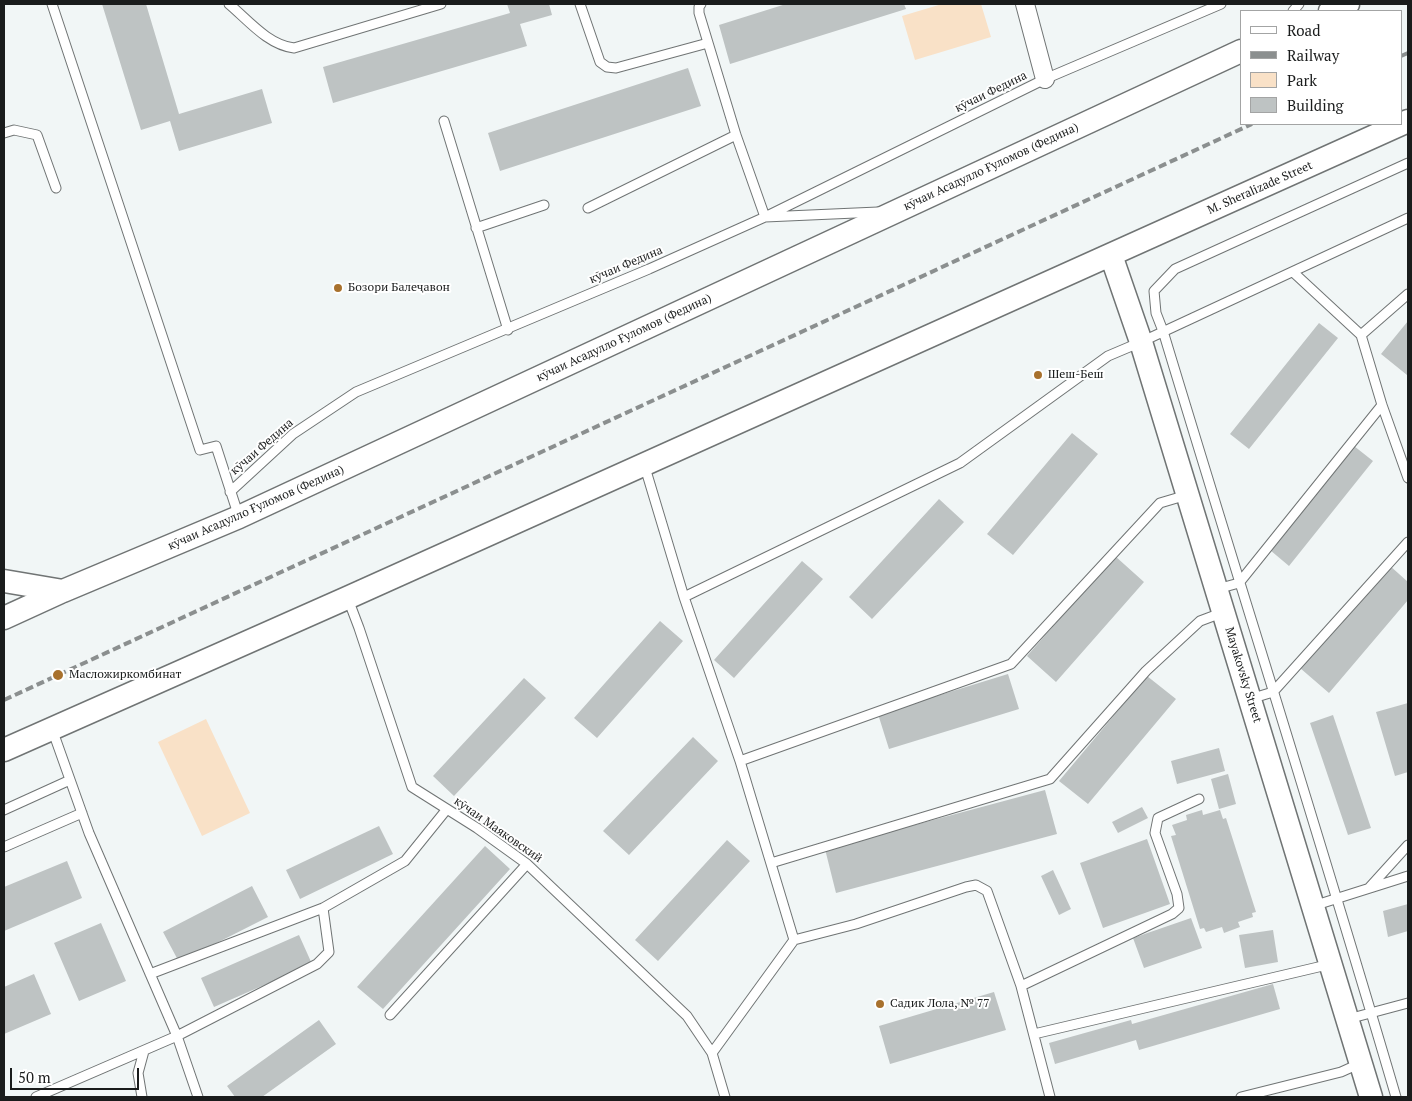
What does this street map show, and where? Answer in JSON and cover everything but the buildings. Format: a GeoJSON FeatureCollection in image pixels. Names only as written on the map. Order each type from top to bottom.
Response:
{"type":"FeatureCollection","features":[{"type":"Feature","properties":{"kind":"street"},"geometry":{"type":"LineString","coordinates":[[1025,4],[1045,79]]}},
{"type":"Feature","properties":{"kind":"street"},"geometry":{"type":"LineString","coordinates":[[1333,10],[1348,4]]}},
{"type":"Feature","properties":{"kind":"street","name":"кӯчаи Асадулло Ғуломов (Федина)"},"geometry":{"type":"LineString","coordinates":[[4,618],[63,591],[239,517],[1240,51]]}},
{"type":"Feature","properties":{"kind":"street","name":"M. Sheralizade Street"},"geometry":{"type":"LineString","coordinates":[[1111,255],[1399,125]]}},
{"type":"Feature","properties":{"kind":"street"},"geometry":{"type":"LineString","coordinates":[[4,750],[1111,255]]}},
{"type":"Feature","properties":{"kind":"street","name":"Mayakovsky Street"},"geometry":{"type":"LineString","coordinates":[[1111,255],[1141,342],[1371,1097]]}},
{"type":"Feature","properties":{"kind":"street"},"geometry":{"type":"LineString","coordinates":[[4,581],[63,591]]}},
{"type":"Feature","properties":{"kind":"lane"},"geometry":{"type":"LineString","coordinates":[[52,4],[200,450],[216,446],[239,517]]}},
{"type":"Feature","properties":{"kind":"lane"},"geometry":{"type":"LineString","coordinates":[[229,4],[271,40],[284,47],[294,48],[441,4]]}},
{"type":"Feature","properties":{"kind":"lane"},"geometry":{"type":"LineString","coordinates":[[580,4],[600,62],[607,67],[616,68],[708,43]]}},
{"type":"Feature","properties":{"kind":"lane"},"geometry":{"type":"LineString","coordinates":[[701,4],[699,13],[708,43],[736,135],[765,217],[896,211]]}},
{"type":"Feature","properties":{"kind":"lane","name":"кӯчаи Федина"},"geometry":{"type":"LineString","coordinates":[[230,492],[293,434],[356,392],[508,330],[765,217],[1045,79],[1221,4]]}},
{"type":"Feature","properties":{"kind":"lane"},"geometry":{"type":"LineString","coordinates":[[444,121],[508,330]]}},
{"type":"Feature","properties":{"kind":"lane"},"geometry":{"type":"LineString","coordinates":[[4,133],[14,130],[37,135],[56,188]]}},
{"type":"Feature","properties":{"kind":"lane"},"geometry":{"type":"LineString","coordinates":[[588,208],[736,135]]}},
{"type":"Feature","properties":{"kind":"lane"},"geometry":{"type":"LineString","coordinates":[[1396,1097],[1372,1013],[1156,313],[1154,291],[1175,269],[1408,163]]}},
{"type":"Feature","properties":{"kind":"lane"},"geometry":{"type":"LineString","coordinates":[[476,228],[544,205]]}},
{"type":"Feature","properties":{"kind":"lane"},"geometry":{"type":"LineString","coordinates":[[684,597],[960,463],[1108,356],[1408,218]]}},
{"type":"Feature","properties":{"kind":"lane"},"geometry":{"type":"LineString","coordinates":[[1293,272],[1361,335],[1382,405],[1408,478]]}},
{"type":"Feature","properties":{"kind":"lane"},"geometry":{"type":"LineString","coordinates":[[1361,335],[1408,294]]}},
{"type":"Feature","properties":{"kind":"lane"},"geometry":{"type":"LineString","coordinates":[[1217,589],[1239,583],[1382,405]]}},
{"type":"Feature","properties":{"kind":"lane"},"geometry":{"type":"LineString","coordinates":[[644,464],[684,597],[740,762],[794,940]]}},
{"type":"Feature","properties":{"kind":"lane"},"geometry":{"type":"LineString","coordinates":[[740,762],[1011,664],[1160,503],[1188,495]]}},
{"type":"Feature","properties":{"kind":"lane"},"geometry":{"type":"LineString","coordinates":[[1250,699],[1273,692],[1408,542]]}},
{"type":"Feature","properties":{"kind":"lane","name":"кӯчаи Маяковский"},"geometry":{"type":"LineString","coordinates":[[347,598],[360,628],[412,787],[477,828],[527,864],[687,1016],[712,1053],[726,1097]]}},
{"type":"Feature","properties":{"kind":"lane"},"geometry":{"type":"LineString","coordinates":[[771,863],[1050,779],[1146,671],[1200,621],[1224,612]]}},
{"type":"Feature","properties":{"kind":"lane"},"geometry":{"type":"LineString","coordinates":[[52,729],[89,833],[177,1036],[198,1097]]}},
{"type":"Feature","properties":{"kind":"lane"},"geometry":{"type":"LineString","coordinates":[[4,810],[70,780]]}},
{"type":"Feature","properties":{"kind":"lane"},"geometry":{"type":"LineString","coordinates":[[1021,986],[1172,914],[1179,908],[1177,894],[1155,833],[1156,824],[1158,818],[1199,799]]}},
{"type":"Feature","properties":{"kind":"lane"},"geometry":{"type":"LineString","coordinates":[[150,974],[323,908],[405,862],[447,809]]}},
{"type":"Feature","properties":{"kind":"lane"},"geometry":{"type":"LineString","coordinates":[[4,847],[82,813]]}},
{"type":"Feature","properties":{"kind":"lane"},"geometry":{"type":"LineString","coordinates":[[1368,888],[1408,845]]}},
{"type":"Feature","properties":{"kind":"lane"},"geometry":{"type":"LineString","coordinates":[[390,1015],[527,864]]}},
{"type":"Feature","properties":{"kind":"lane"},"geometry":{"type":"LineString","coordinates":[[1313,906],[1408,876]]}},
{"type":"Feature","properties":{"kind":"lane"},"geometry":{"type":"LineString","coordinates":[[712,1053],[794,940],[856,924],[976,885],[987,890],[1021,986],[1050,1097]]}},
{"type":"Feature","properties":{"kind":"lane"},"geometry":{"type":"LineString","coordinates":[[36,1097],[177,1036],[317,964],[330,952],[323,908]]}},
{"type":"Feature","properties":{"kind":"lane"},"geometry":{"type":"LineString","coordinates":[[1034,1034],[1331,964]]}},
{"type":"Feature","properties":{"kind":"lane"},"geometry":{"type":"LineString","coordinates":[[1348,1019],[1408,1002]]}},
{"type":"Feature","properties":{"kind":"lane"},"geometry":{"type":"LineString","coordinates":[[142,1097],[138,1072],[144,1050]]}},
{"type":"Feature","properties":{"kind":"lane"},"geometry":{"type":"LineString","coordinates":[[1241,1097],[1342,1072],[1361,1063]]}},
{"type":"Feature","properties":{"kind":"green space"},"geometry":{"type":"Polygon","coordinates":[[[942,4],[981,4],[991,37],[915,60],[902,16],[942,4]]]}},
{"type":"Feature","properties":{"kind":"green space"},"geometry":{"type":"Polygon","coordinates":[[[206,719],[250,813],[202,836],[158,742],[206,719]]]}},
{"type":"Feature","properties":{"kind":"railway"},"geometry":{"type":"LineString","coordinates":[[1402,56],[1408,53]]}},
{"type":"Feature","properties":{"kind":"railway"},"geometry":{"type":"LineString","coordinates":[[4,700],[1250,125]]}},
{"type":"Feature","properties":{"kind":"place","name":"Бозори Балеҷавон"},"geometry":{"type":"Point","coordinates":[338,288]}},
{"type":"Feature","properties":{"kind":"place","name":"Шеш-Беш"},"geometry":{"type":"Point","coordinates":[1038,375]}},
{"type":"Feature","properties":{"kind":"place","name":"Масложиркомбинат"},"geometry":{"type":"Point","coordinates":[58,675]}},
{"type":"Feature","properties":{"kind":"place","name":"Садик Лола, № 77"},"geometry":{"type":"Point","coordinates":[880,1004]}}]}
